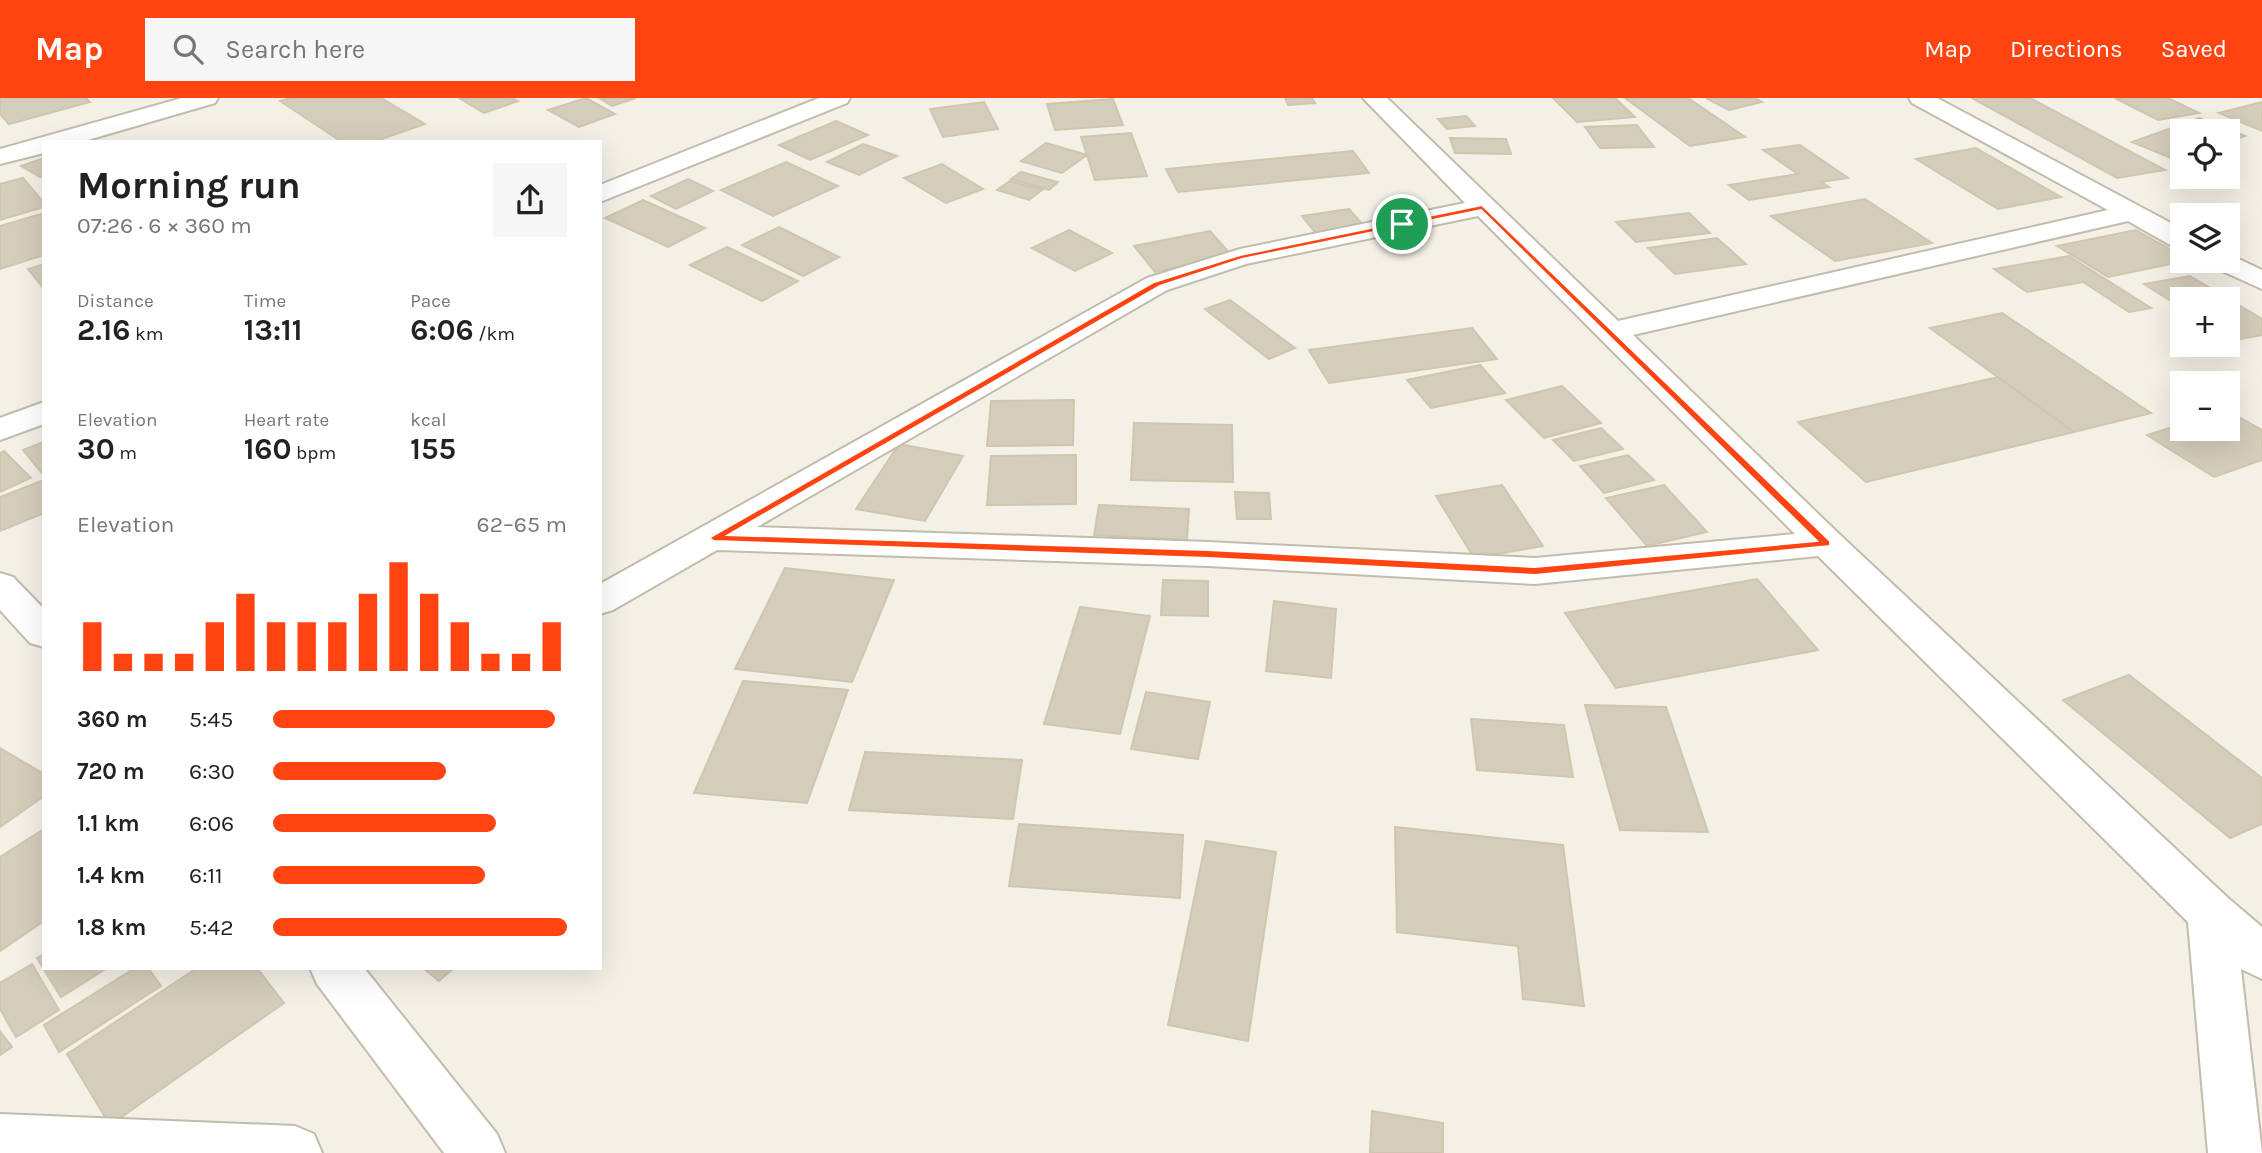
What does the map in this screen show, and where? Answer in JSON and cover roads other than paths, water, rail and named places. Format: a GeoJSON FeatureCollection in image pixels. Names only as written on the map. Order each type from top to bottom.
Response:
{"type":"FeatureCollection","features":[{"type":"Feature","properties":{"kind":"street"},"geometry":{"type":"LineString","coordinates":[[61,140],[207,98]]}},
{"type":"Feature","properties":{"kind":"street"},"geometry":{"type":"LineString","coordinates":[[602,193],[839,98]]}},
{"type":"Feature","properties":{"kind":"street"},"geometry":{"type":"LineString","coordinates":[[1374,98],[1826,543],[2211,913],[2262,957]]}},
{"type":"Feature","properties":{"kind":"street"},"geometry":{"type":"LineString","coordinates":[[1920,98],[2170,234]]}},
{"type":"Feature","properties":{"kind":"street"},"geometry":{"type":"LineString","coordinates":[[0,157],[42,146]]}},
{"type":"Feature","properties":{"kind":"street"},"geometry":{"type":"LineString","coordinates":[[602,600],[1157,284],[1240,257],[1482,207]]}},
{"type":"Feature","properties":{"kind":"street"},"geometry":{"type":"LineString","coordinates":[[1612,331],[2130,213]]}},
{"type":"Feature","properties":{"kind":"street"},"geometry":{"type":"LineString","coordinates":[[2240,270],[2262,281]]}},
{"type":"Feature","properties":{"kind":"street"},"geometry":{"type":"LineString","coordinates":[[0,429],[42,413]]}},
{"type":"Feature","properties":{"kind":"street"},"geometry":{"type":"LineString","coordinates":[[714,538],[1208,554],[1535,571],[1826,543]]}},
{"type":"Feature","properties":{"kind":"street"},"geometry":{"type":"LineString","coordinates":[[0,586],[42,631]]}},
{"type":"Feature","properties":{"kind":"street"},"geometry":{"type":"LineString","coordinates":[[2211,913],[2235,1153]]}},
{"type":"Feature","properties":{"kind":"street"},"geometry":{"type":"LineString","coordinates":[[336,970],[478,1153]]}},
{"type":"Feature","properties":{"kind":"street"},"geometry":{"type":"LineString","coordinates":[[0,1141],[295,1153]]}}]}
